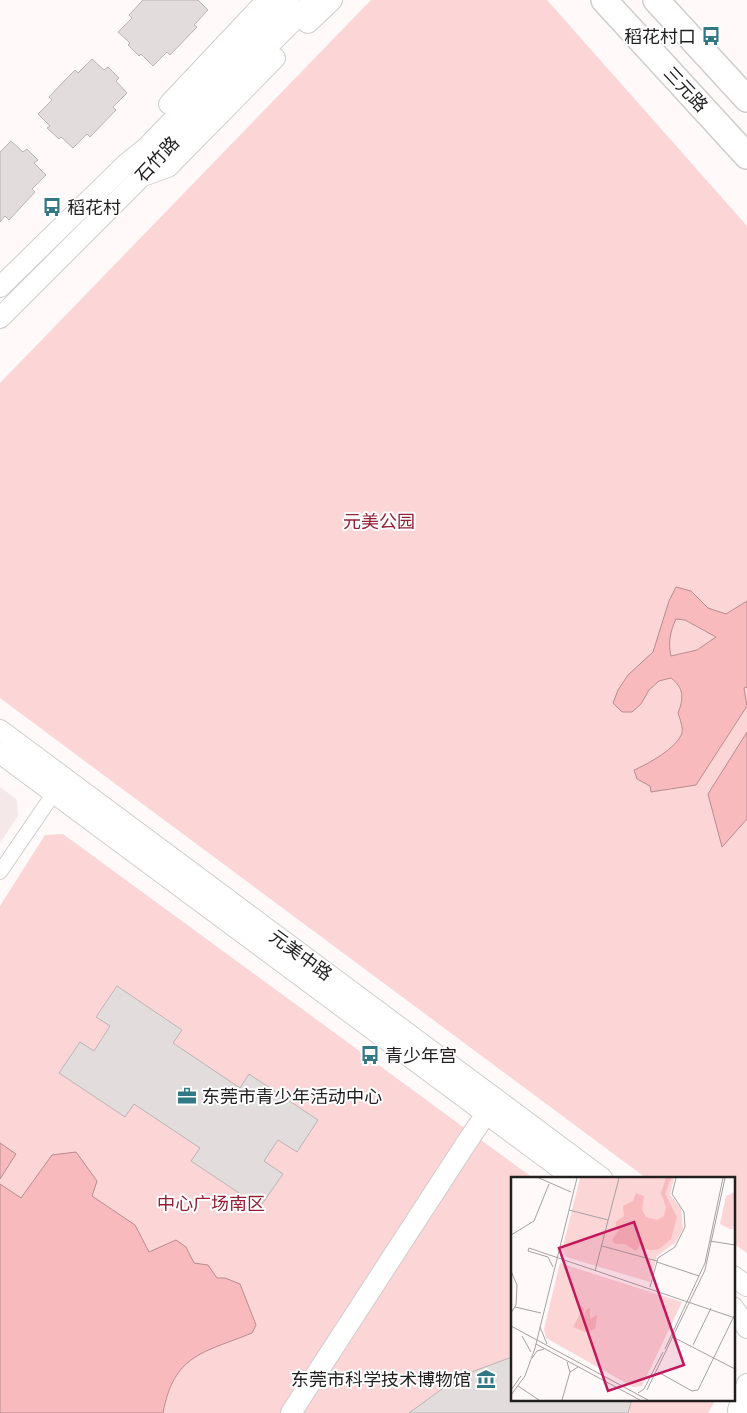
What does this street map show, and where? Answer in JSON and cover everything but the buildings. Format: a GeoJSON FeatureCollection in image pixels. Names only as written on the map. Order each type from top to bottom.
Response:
{"type":"FeatureCollection","features":[{"type":"Feature","properties":{"kind":"highway","name":"三元路"},"geometry":{"type":"LineString","coordinates":[[604,0],[747,156]]}},
{"type":"Feature","properties":{"kind":"highway"},"geometry":{"type":"LineString","coordinates":[[656,0],[747,99]]}},
{"type":"Feature","properties":{"kind":"street"},"geometry":{"type":"LineString","coordinates":[[267,0],[251,8],[138,136],[134,170],[168,166],[332,0]]}},
{"type":"Feature","properties":{"kind":"street","name":"石竹路"},"geometry":{"type":"LineString","coordinates":[[0,318],[134,170],[147,146],[288,0]]}},
{"type":"Feature","properties":{"kind":"street","name":"石竹路"},"geometry":{"type":"LineString","coordinates":[[2,280],[134,170],[159,154],[314,0]]}},
{"type":"Feature","properties":{"kind":"street","name":"元美中路"},"geometry":{"type":"LineString","coordinates":[[0,730],[256,922],[491,1106],[572,1177]]}},
{"type":"Feature","properties":{"kind":"street","name":"元美中路"},"geometry":{"type":"LineString","coordinates":[[0,752],[54,793],[491,1106],[600,1177]]}},
{"type":"Feature","properties":{"kind":"street"},"geometry":{"type":"LineString","coordinates":[[0,872],[54,793]]}},
{"type":"Feature","properties":{"kind":"street"},"geometry":{"type":"LineString","coordinates":[[291,1413],[491,1106]]}},
{"type":"Feature","properties":{"kind":"street"},"geometry":{"type":"LineString","coordinates":[[734,1270],[747,1276]]}},
{"type":"Feature","properties":{"kind":"street"},"geometry":{"type":"LineString","coordinates":[[734,1277],[747,1286]]}},
{"type":"Feature","properties":{"kind":"street"},"geometry":{"type":"LineString","coordinates":[[734,1297],[747,1306]]}},
{"type":"Feature","properties":{"kind":"street"},"geometry":{"type":"LineString","coordinates":[[734,1308],[747,1328]]}},
{"type":"Feature","properties":{"kind":"street"},"geometry":{"type":"LineString","coordinates":[[740,1406],[747,1384]]}},
{"type":"Feature","properties":{"kind":"shaded area"},"geometry":{"type":"Polygon","coordinates":[[[676,587],[691,591],[708,608],[726,614],[747,601],[747,687],[744,688],[747,706],[696,785],[651,792],[650,786],[637,779],[634,770],[661,755],[679,739],[682,733],[678,713],[682,698],[681,690],[671,678],[659,681],[649,690],[641,704],[632,712],[622,712],[613,703],[618,690],[628,675],[653,652],[669,601],[676,587]],[[676,619],[674,624],[670,642],[671,656],[697,650],[716,637],[685,620],[676,619]]]}},
{"type":"Feature","properties":{"kind":"shaded area"},"geometry":{"type":"Polygon","coordinates":[[[747,732],[747,819],[722,847],[708,794],[747,732]]]}},
{"type":"Feature","properties":{"kind":"shaded area"},"geometry":{"type":"Polygon","coordinates":[[[0,787],[17,800],[18,816],[0,843],[0,787]]]}},
{"type":"Feature","properties":{"kind":"shaded area"},"geometry":{"type":"Polygon","coordinates":[[[0,1143],[16,1154],[0,1179],[0,1143]]]}},
{"type":"Feature","properties":{"kind":"shaded area"},"geometry":{"type":"Polygon","coordinates":[[[76,1152],[97,1181],[92,1196],[135,1225],[149,1252],[176,1240],[186,1247],[194,1263],[208,1265],[217,1278],[225,1278],[240,1284],[256,1325],[252,1333],[205,1352],[193,1358],[183,1367],[168,1393],[163,1413],[0,1413],[0,1184],[21,1198],[52,1155],[76,1152]]]}},
{"type":"Feature","properties":{"kind":"green space","name":"元美公园"},"geometry":{"type":"Polygon","coordinates":[[[371,0],[547,0],[747,226],[747,1253],[734,1244],[734,1177],[645,1177],[0,698],[0,383],[371,0]]]}},
{"type":"Feature","properties":{"kind":"green space","name":"中心广场南区"},"geometry":{"type":"Polygon","coordinates":[[[63,834],[532,1177],[511,1177],[511,1400],[715,1400],[708,1413],[0,1413],[0,906],[45,835],[63,834]]]}},
{"type":"Feature","properties":{"kind":"place","name":"稻花村口"},"geometry":{"type":"Point","coordinates":[711,36]}},
{"type":"Feature","properties":{"kind":"place","name":"稻花村"},"geometry":{"type":"Point","coordinates":[52,207]}},
{"type":"Feature","properties":{"kind":"place","name":"青少年宫"},"geometry":{"type":"Point","coordinates":[370,1055]}},
{"type":"Feature","properties":{"kind":"place","name":"东莞市青少年活动中心"},"geometry":{"type":"Point","coordinates":[187,1096]}},
{"type":"Feature","properties":{"kind":"place","name":"东莞市科学技术博物馆"},"geometry":{"type":"Point","coordinates":[486,1379]}}]}
